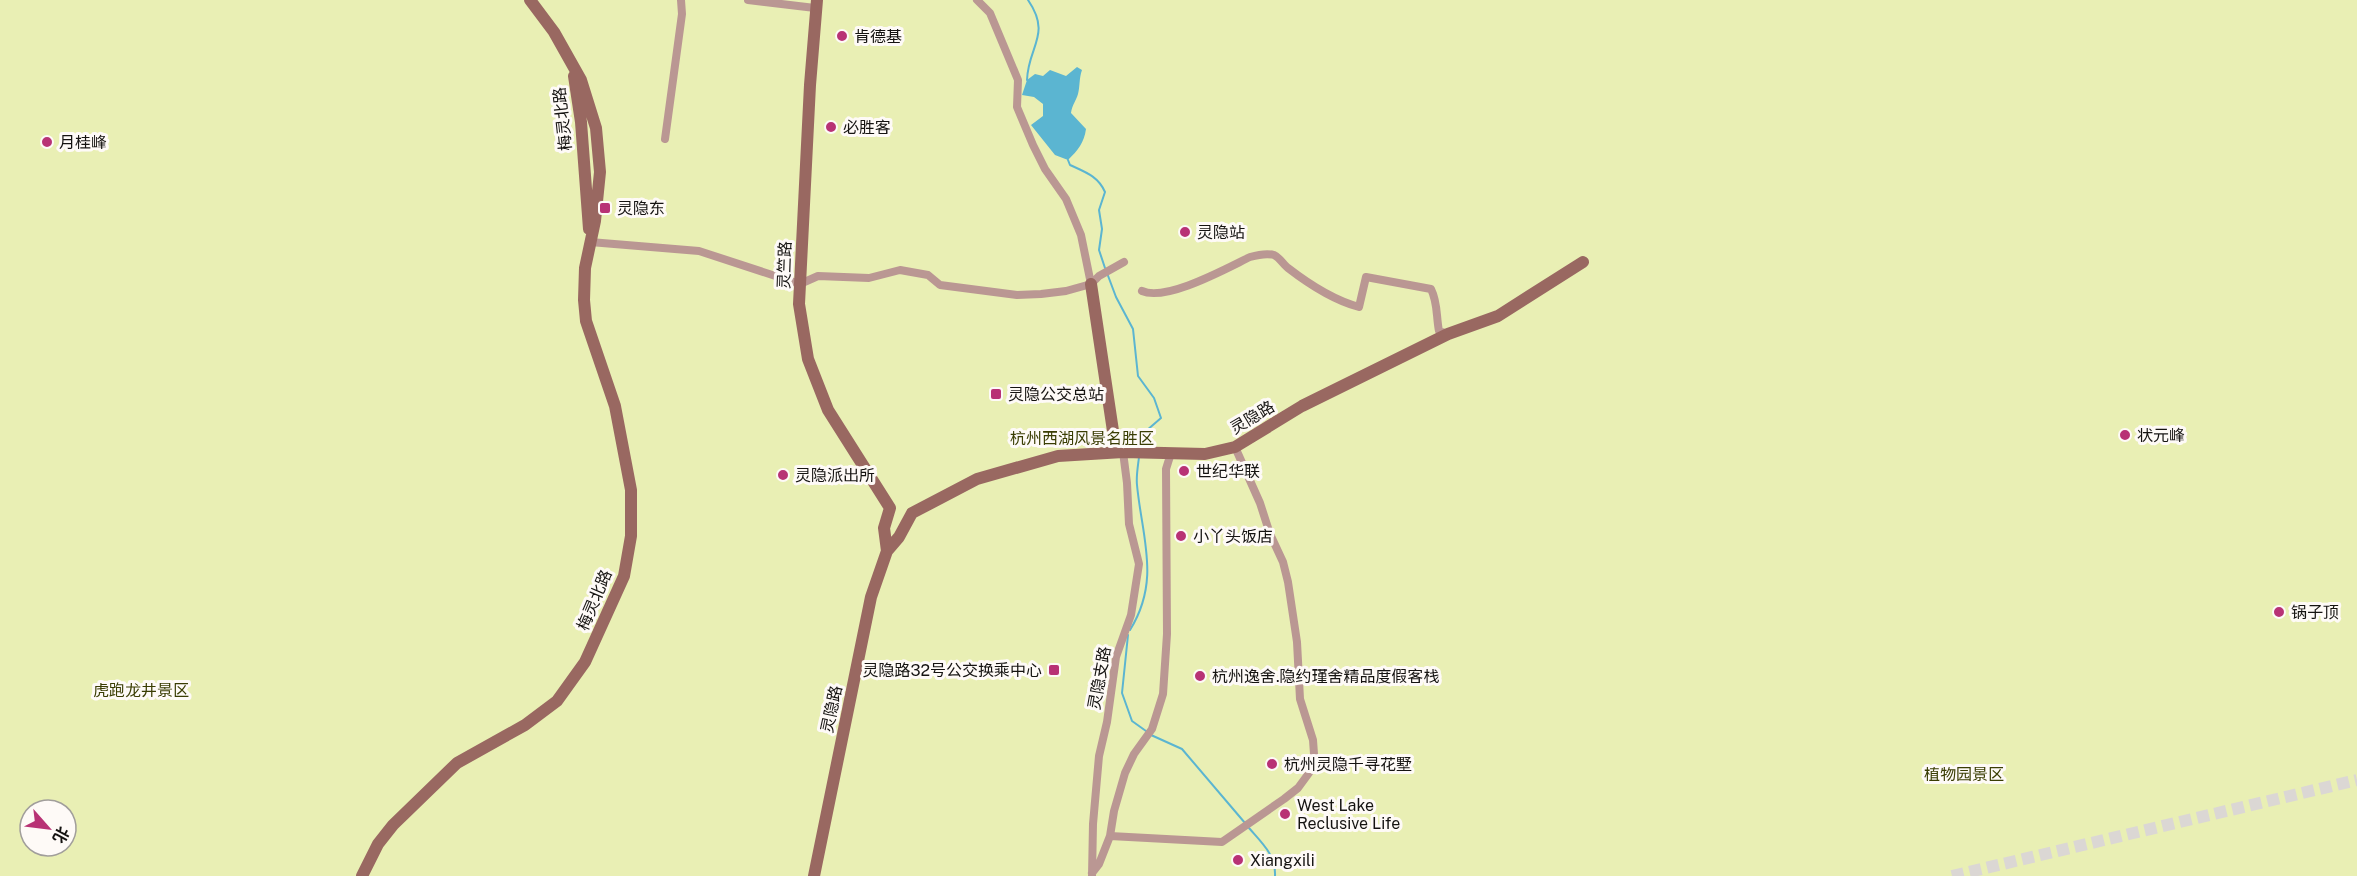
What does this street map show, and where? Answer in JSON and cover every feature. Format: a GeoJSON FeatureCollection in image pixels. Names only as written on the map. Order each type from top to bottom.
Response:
{"type":"FeatureCollection","features":[{"type":"Feature","properties":{"kind":"street","name":"梅灵北路"},"geometry":{"type":"LineString","coordinates":[[362,876],[378,844],[457,763],[525,725],[557,702],[585,662],[624,576],[631,536],[631,490],[615,406],[586,321],[584,300],[585,268],[598,198],[599,150],[590,102],[581,80],[554,32],[530,0]]}},
{"type":"Feature","properties":{"kind":"street"},"geometry":{"type":"LineString","coordinates":[[665,139],[682,14],[681,0]]}},
{"type":"Feature","properties":{"kind":"street"},"geometry":{"type":"LineString","coordinates":[[748,0],[816,4]]}},
{"type":"Feature","properties":{"kind":"street"},"geometry":{"type":"LineString","coordinates":[[978,0],[990,13],[1018,80],[1017,107],[1033,145],[1045,169],[1066,199],[1081,235],[1091,284],[1113,430],[1126,452]]}},
{"type":"Feature","properties":{"kind":"street","name":"灵竺路"},"geometry":{"type":"LineString","coordinates":[[816,4],[799,304],[808,359],[828,410],[890,508]]}},
{"type":"Feature","properties":{"kind":"street"},"geometry":{"type":"LineString","coordinates":[[590,242],[699,251],[800,284],[818,276],[869,278],[900,270],[928,275],[940,285],[1017,295],[1066,291],[1091,284],[1102,274],[1124,262]]}},
{"type":"Feature","properties":{"kind":"street"},"geometry":{"type":"LineString","coordinates":[[1142,291],[1157,293],[1184,287],[1250,257],[1261,254],[1274,255],[1287,268],[1322,291],[1339,301],[1359,307],[1366,278],[1431,289],[1438,307],[1439,331],[1448,334]]}},
{"type":"Feature","properties":{"kind":"street","name":"灵隐路"},"geometry":{"type":"LineString","coordinates":[[912,513],[977,479],[1058,456],[1126,452],[1205,454],[1235,447],[1302,406],[1448,334],[1498,316],[1583,262]]}},
{"type":"Feature","properties":{"kind":"street"},"geometry":{"type":"LineString","coordinates":[[1110,836],[1222,842],[1298,788],[1309,773],[1314,754],[1313,740],[1300,699],[1297,642],[1288,582],[1283,562],[1270,534],[1260,503],[1235,447]]}},
{"type":"Feature","properties":{"kind":"street","name":"灵隐支路"},"geometry":{"type":"LineString","coordinates":[[1092,875],[1092,824],[1099,756],[1116,657],[1131,615],[1139,564],[1129,524],[1126,452]]}},
{"type":"Feature","properties":{"kind":"street"},"geometry":{"type":"LineString","coordinates":[[1092,875],[1100,864],[1110,836],[1114,811],[1125,773],[1134,754],[1152,729],[1163,694],[1166,672],[1166,469],[1171,453]]}},
{"type":"Feature","properties":{"kind":"street"},"geometry":{"type":"LineString","coordinates":[[890,508],[912,513],[899,537],[887,551],[884,528],[890,508]]}},
{"type":"Feature","properties":{"kind":"street","name":"灵隐路"},"geometry":{"type":"LineString","coordinates":[[814,876],[871,597],[887,551]]}},
{"type":"Feature","properties":{"kind":"green space","name":"杭州西湖风景名胜区"},"geometry":{"type":"Polygon","coordinates":[[[0,0],[2357,0],[2357,876],[0,876],[0,0]]]}},
{"type":"Feature","properties":{"kind":"water"},"geometry":{"type":"Polygon","coordinates":[[[1077,67],[1082,70],[1078,94],[1071,113],[1086,129],[1080,146],[1068,160],[1055,155],[1031,125],[1043,116],[1043,104],[1034,97],[1022,95],[1027,80],[1035,74],[1043,76],[1050,70],[1066,76],[1077,67]]]}},
{"type":"Feature","properties":{"kind":"waterway"},"geometry":{"type":"LineString","coordinates":[[1027,80],[1038,32],[1035,12],[1028,0]]}},
{"type":"Feature","properties":{"kind":"waterway"},"geometry":{"type":"LineString","coordinates":[[1068,160],[1070,165],[1095,178],[1105,192],[1099,210],[1102,229],[1099,250],[1105,268]]}},
{"type":"Feature","properties":{"kind":"waterway"},"geometry":{"type":"LineString","coordinates":[[1107,273],[1116,297],[1133,329],[1138,376],[1154,398],[1161,418],[1146,431],[1141,449]]}},
{"type":"Feature","properties":{"kind":"waterway"},"geometry":{"type":"LineString","coordinates":[[1130,630],[1145,594],[1147,576],[1137,482],[1139,457]]}},
{"type":"Feature","properties":{"kind":"waterway"},"geometry":{"type":"LineString","coordinates":[[1128,635],[1122,693],[1132,721],[1146,731]]}},
{"type":"Feature","properties":{"kind":"waterway"},"geometry":{"type":"LineString","coordinates":[[1151,735],[1182,749],[1245,823]]}},
{"type":"Feature","properties":{"kind":"waterway"},"geometry":{"type":"LineString","coordinates":[[1249,828],[1271,856],[1275,876]]}},
{"type":"Feature","properties":{"kind":"tunnel"},"geometry":{"type":"LineString","coordinates":[[1952,876],[2357,780]]}},
{"type":"Feature","properties":{"kind":"place","name":"肯德基"},"geometry":{"type":"Point","coordinates":[842,36]}},
{"type":"Feature","properties":{"kind":"place","name":"必胜客"},"geometry":{"type":"Point","coordinates":[831,127]}},
{"type":"Feature","properties":{"kind":"place","name":"月桂峰"},"geometry":{"type":"Point","coordinates":[47,142]}},
{"type":"Feature","properties":{"kind":"place","name":"灵隐东"},"geometry":{"type":"Point","coordinates":[605,208]}},
{"type":"Feature","properties":{"kind":"place","name":"灵隐站"},"geometry":{"type":"Point","coordinates":[1185,232]}},
{"type":"Feature","properties":{"kind":"place","name":"灵隐公交总站"},"geometry":{"type":"Point","coordinates":[996,394]}},
{"type":"Feature","properties":{"kind":"place","name":"状元峰"},"geometry":{"type":"Point","coordinates":[2125,435]}},
{"type":"Feature","properties":{"kind":"place","name":"世纪华联"},"geometry":{"type":"Point","coordinates":[1184,471]}},
{"type":"Feature","properties":{"kind":"place","name":"灵隐派出所"},"geometry":{"type":"Point","coordinates":[783,475]}},
{"type":"Feature","properties":{"kind":"place","name":"小丫头饭店"},"geometry":{"type":"Point","coordinates":[1181,536]}},
{"type":"Feature","properties":{"kind":"place","name":"锅子顶"},"geometry":{"type":"Point","coordinates":[2279,612]}},
{"type":"Feature","properties":{"kind":"place","name":"灵隐路32号公交换乘中心"},"geometry":{"type":"Point","coordinates":[1054,670]}},
{"type":"Feature","properties":{"kind":"place","name":"杭州逸舍.隐约瑾舍精品度假客栈"},"geometry":{"type":"Point","coordinates":[1200,676]}},
{"type":"Feature","properties":{"kind":"place","name":"杭州灵隐千寻花墅"},"geometry":{"type":"Point","coordinates":[1272,764]}},
{"type":"Feature","properties":{"kind":"place","name":"West Lake Reclusive Life"},"geometry":{"type":"Point","coordinates":[1285,814]}},
{"type":"Feature","properties":{"kind":"place","name":"Xiangxili"},"geometry":{"type":"Point","coordinates":[1238,860]}},
{"type":"Feature","properties":{"kind":"park label","name":"虎跑龙井景区"},"geometry":{"type":"Point","coordinates":[141,690]}},
{"type":"Feature","properties":{"kind":"park label","name":"植物园景区"},"geometry":{"type":"Point","coordinates":[1964,774]}}]}
